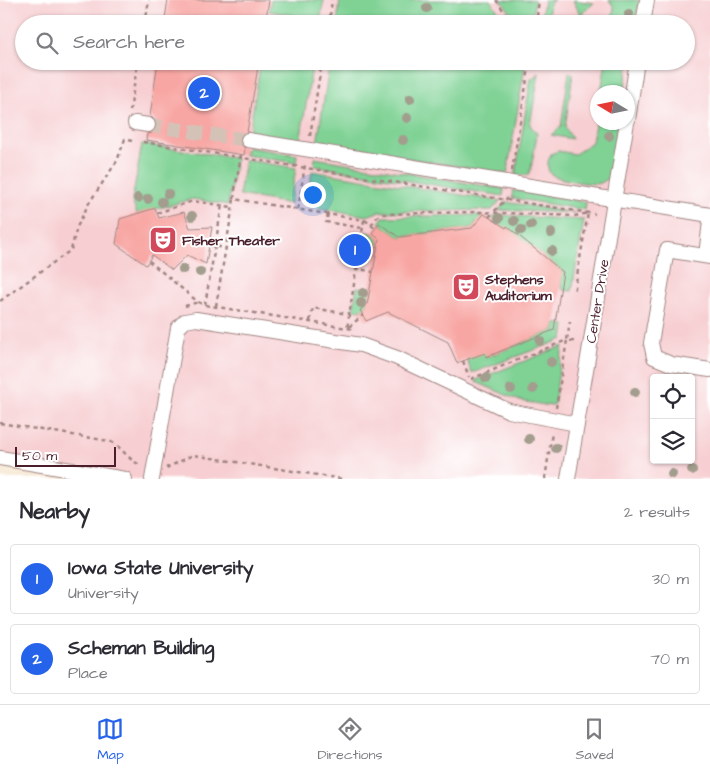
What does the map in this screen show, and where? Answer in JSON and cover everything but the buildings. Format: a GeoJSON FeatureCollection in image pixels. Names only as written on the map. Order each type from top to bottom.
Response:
{"type":"FeatureCollection","features":[{"type":"Feature","properties":{"kind":"street"},"geometry":{"type":"LineString","coordinates":[[644,15],[647,0]]}},
{"type":"Feature","properties":{"kind":"street","name":"Center Drive"},"geometry":{"type":"LineString","coordinates":[[633,85],[636,70]]}},
{"type":"Feature","properties":{"kind":"street","name":"Center Drive"},"geometry":{"type":"LineString","coordinates":[[568,479],[626,130]]}},
{"type":"Feature","properties":{"kind":"street"},"geometry":{"type":"LineString","coordinates":[[248,140],[710,215]]}},
{"type":"Feature","properties":{"kind":"street"},"geometry":{"type":"LineString","coordinates":[[710,222],[708,256],[668,250],[651,343],[654,357],[670,364],[710,370]]}},
{"type":"Feature","properties":{"kind":"street"},"geometry":{"type":"LineString","coordinates":[[157,474],[178,328],[185,321],[196,319],[361,345],[397,358],[509,410],[577,424]]}},
{"type":"Feature","properties":{"kind":"street"},"geometry":{"type":"LineString","coordinates":[[0,458],[125,479]]}},
{"type":"Feature","properties":{"kind":"path"},"geometry":{"type":"LineString","coordinates":[[146,15],[149,0]]}},
{"type":"Feature","properties":{"kind":"path"},"geometry":{"type":"LineString","coordinates":[[330,15],[332,0]]}},
{"type":"Feature","properties":{"kind":"path"},"geometry":{"type":"LineString","coordinates":[[496,0],[507,15]]}},
{"type":"Feature","properties":{"kind":"path"},"geometry":{"type":"LineString","coordinates":[[538,15],[540,0]]}},
{"type":"Feature","properties":{"kind":"path"},"geometry":{"type":"LineString","coordinates":[[0,300],[71,250],[77,227],[89,203],[117,161],[125,140],[135,123],[138,70]]}},
{"type":"Feature","properties":{"kind":"path"},"geometry":{"type":"LineString","coordinates":[[309,143],[321,70]]}},
{"type":"Feature","properties":{"kind":"path"},"geometry":{"type":"LineString","coordinates":[[511,176],[529,70]]}},
{"type":"Feature","properties":{"kind":"path"},"geometry":{"type":"LineString","coordinates":[[125,140],[132,141]]}},
{"type":"Feature","properties":{"kind":"path"},"geometry":{"type":"LineString","coordinates":[[143,142],[305,166],[595,214]]}},
{"type":"Feature","properties":{"kind":"path"},"geometry":{"type":"LineString","coordinates":[[216,306],[241,155]]}},
{"type":"Feature","properties":{"kind":"path"},"geometry":{"type":"LineString","coordinates":[[298,209],[306,162]]}},
{"type":"Feature","properties":{"kind":"path"},"geometry":{"type":"LineString","coordinates":[[234,198],[364,220],[376,228]]}},
{"type":"Feature","properties":{"kind":"path"},"geometry":{"type":"LineString","coordinates":[[157,212],[193,201],[232,207]]}},
{"type":"Feature","properties":{"kind":"path"},"geometry":{"type":"LineString","coordinates":[[489,217],[504,202]]}},
{"type":"Feature","properties":{"kind":"path"},"geometry":{"type":"LineString","coordinates":[[205,305],[222,205]]}},
{"type":"Feature","properties":{"kind":"path"},"geometry":{"type":"LineString","coordinates":[[371,225],[378,216],[383,214],[493,213],[575,216],[588,213]]}},
{"type":"Feature","properties":{"kind":"path"},"geometry":{"type":"LineString","coordinates":[[574,293],[588,213]]}},
{"type":"Feature","properties":{"kind":"path"},"geometry":{"type":"LineString","coordinates":[[310,321],[313,308],[348,314],[362,228],[326,222],[328,214]]}},
{"type":"Feature","properties":{"kind":"path"},"geometry":{"type":"LineString","coordinates":[[363,315],[347,328],[364,220]]}},
{"type":"Feature","properties":{"kind":"path"},"geometry":{"type":"LineString","coordinates":[[209,245],[225,248]]}},
{"type":"Feature","properties":{"kind":"path"},"geometry":{"type":"LineString","coordinates":[[149,261],[198,302]]}},
{"type":"Feature","properties":{"kind":"path"},"geometry":{"type":"LineString","coordinates":[[355,268],[373,272]]}},
{"type":"Feature","properties":{"kind":"path"},"geometry":{"type":"LineString","coordinates":[[555,411],[570,321]]}},
{"type":"Feature","properties":{"kind":"path"},"geometry":{"type":"LineString","coordinates":[[463,360],[468,382],[567,340],[577,342]]}},
{"type":"Feature","properties":{"kind":"path"},"geometry":{"type":"LineString","coordinates":[[0,423],[109,441],[119,446],[134,463],[146,466]]}},
{"type":"Feature","properties":{"kind":"path"},"geometry":{"type":"LineString","coordinates":[[545,479],[552,429]]}},
{"type":"Feature","properties":{"kind":"path"},"geometry":{"type":"LineString","coordinates":[[157,474],[193,455],[320,477],[342,479]]}},
{"type":"Feature","properties":{"kind":"shaded area"},"geometry":{"type":"Polygon","coordinates":[[[0,0],[710,0],[710,479],[125,479],[0,458],[0,0]]]}},
{"type":"Feature","properties":{"kind":"green space"},"geometry":{"type":"Polygon","coordinates":[[[271,0],[324,0],[321,15],[292,15],[269,11],[271,0]]]}},
{"type":"Feature","properties":{"kind":"green space"},"geometry":{"type":"Polygon","coordinates":[[[340,0],[490,0],[501,15],[338,15],[340,0]]]}},
{"type":"Feature","properties":{"kind":"green space"},"geometry":{"type":"Polygon","coordinates":[[[501,0],[535,0],[532,15],[512,15],[501,0]]]}},
{"type":"Feature","properties":{"kind":"green space"},"geometry":{"type":"Polygon","coordinates":[[[544,0],[554,0],[550,3],[548,15],[542,15],[544,0]]]}},
{"type":"Feature","properties":{"kind":"green space"},"geometry":{"type":"Polygon","coordinates":[[[573,0],[594,3],[583,12],[582,15],[578,15],[579,12],[573,0]]]}},
{"type":"Feature","properties":{"kind":"green space"},"geometry":{"type":"Polygon","coordinates":[[[609,0],[639,0],[636,15],[613,15],[614,7],[609,0]]]}},
{"type":"Feature","properties":{"kind":"green space"},"geometry":{"type":"Polygon","coordinates":[[[260,70],[312,70],[300,142],[249,133],[260,70]]]}},
{"type":"Feature","properties":{"kind":"green space"},"geometry":{"type":"Polygon","coordinates":[[[329,70],[524,70],[507,174],[317,144],[329,70]]]}},
{"type":"Feature","properties":{"kind":"green space"},"geometry":{"type":"Polygon","coordinates":[[[605,70],[628,70],[625,85],[602,85],[605,70]]]}},
{"type":"Feature","properties":{"kind":"green space"},"geometry":{"type":"Polygon","coordinates":[[[539,73],[530,125],[537,134],[531,169],[528,175],[515,176],[531,79],[539,73]]]}},
{"type":"Feature","properties":{"kind":"green space"},"geometry":{"type":"Polygon","coordinates":[[[569,73],[573,74],[565,127],[572,139],[551,135],[561,127],[569,73]]]}},
{"type":"Feature","properties":{"kind":"green space"},"geometry":{"type":"Polygon","coordinates":[[[594,130],[618,130],[608,179],[601,183],[591,184],[566,180],[550,173],[548,161],[551,154],[558,151],[575,154],[592,142],[594,130]]]}},
{"type":"Feature","properties":{"kind":"green space"},"geometry":{"type":"Polygon","coordinates":[[[142,144],[236,158],[228,205],[193,199],[137,214],[132,201],[142,144]]]}},
{"type":"Feature","properties":{"kind":"green space"},"geometry":{"type":"Polygon","coordinates":[[[247,147],[297,155],[296,163],[245,155],[247,147]]]}},
{"type":"Feature","properties":{"kind":"green space"},"geometry":{"type":"Polygon","coordinates":[[[315,158],[504,189],[503,196],[314,166],[315,158]]]}},
{"type":"Feature","properties":{"kind":"green space"},"geometry":{"type":"Polygon","coordinates":[[[245,160],[296,168],[290,204],[239,195],[245,160]]]}},
{"type":"Feature","properties":{"kind":"green space"},"geometry":{"type":"Polygon","coordinates":[[[312,171],[500,201],[492,210],[378,212],[367,216],[307,206],[312,171]]]}},
{"type":"Feature","properties":{"kind":"green space"},"geometry":{"type":"Polygon","coordinates":[[[513,190],[586,202],[585,210],[512,198],[513,190]]]}},
{"type":"Feature","properties":{"kind":"green space"},"geometry":{"type":"Polygon","coordinates":[[[506,202],[575,213],[498,210],[506,202]]]}},
{"type":"Feature","properties":{"kind":"green space"},"geometry":{"type":"Polygon","coordinates":[[[482,215],[472,228],[399,237],[379,223],[383,217],[482,215]]]}},
{"type":"Feature","properties":{"kind":"green space"},"geometry":{"type":"Polygon","coordinates":[[[497,215],[584,220],[572,291],[563,290],[561,284],[563,272],[507,227],[497,239],[492,218],[497,215]]]}},
{"type":"Feature","properties":{"kind":"green space"},"geometry":{"type":"Polygon","coordinates":[[[365,232],[372,233],[379,239],[376,255],[362,252],[365,232]]]}},
{"type":"Feature","properties":{"kind":"green space"},"geometry":{"type":"Polygon","coordinates":[[[357,287],[370,289],[367,305],[360,310],[353,309],[357,287]]]}},
{"type":"Feature","properties":{"kind":"green space"},"geometry":{"type":"Polygon","coordinates":[[[556,323],[565,325],[563,339],[471,372],[467,359],[479,338],[487,357],[554,330],[556,323]]]}},
{"type":"Feature","properties":{"kind":"green space"},"geometry":{"type":"Polygon","coordinates":[[[563,346],[554,404],[551,406],[520,401],[476,382],[476,380],[563,346]]]}},
{"type":"Feature","properties":{"kind":"tunnel"},"geometry":{"type":"LineString","coordinates":[[148,125],[248,140]]}},
{"type":"Feature","properties":{"kind":"place","name":"Scheman Building"},"geometry":{"type":"Point","coordinates":[204,93]}},
{"type":"Feature","properties":{"kind":"place","name":"Fisher Theater"},"geometry":{"type":"Point","coordinates":[163,240]}},
{"type":"Feature","properties":{"kind":"place","name":"Iowa State University"},"geometry":{"type":"Point","coordinates":[355,250]}},
{"type":"Feature","properties":{"kind":"place","name":"Stephens Auditorium"},"geometry":{"type":"Point","coordinates":[466,287]}}]}
